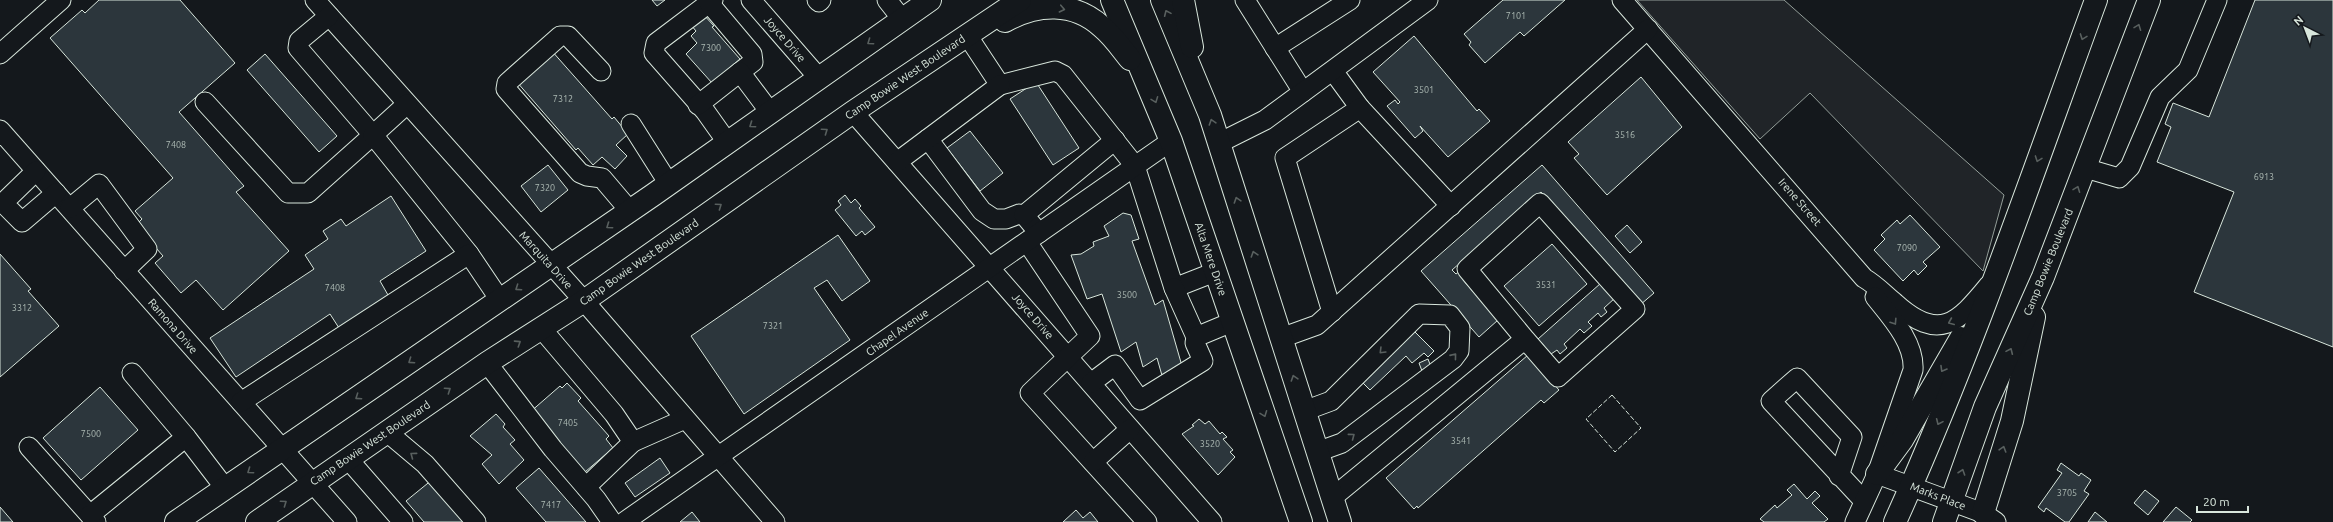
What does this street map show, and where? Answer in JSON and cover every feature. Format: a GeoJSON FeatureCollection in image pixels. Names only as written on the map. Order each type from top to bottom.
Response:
{"type":"FeatureCollection","features":[{"type":"Feature","properties":{"kind":"main road"},"geometry":{"type":"LineString","coordinates":[[902,19],[926,0]]}},
{"type":"Feature","properties":{"kind":"main road"},"geometry":{"type":"LineString","coordinates":[[176,522],[669,184],[818,77],[930,0]]}},
{"type":"Feature","properties":{"kind":"main road","name":"Camp Bowie West Boulevard"},"geometry":{"type":"LineString","coordinates":[[257,522],[488,363],[584,301],[878,95],[969,38],[1020,0]]}},
{"type":"Feature","properties":{"kind":"main road","name":"Alta Mere Drive"},"geometry":{"type":"LineString","coordinates":[[1112,0],[1147,79],[1171,142],[1301,522]]}},
{"type":"Feature","properties":{"kind":"main road"},"geometry":{"type":"LineString","coordinates":[[1162,0],[1199,87],[1219,143],[1340,522]]}},
{"type":"Feature","properties":{"kind":"main road"},"geometry":{"type":"LineString","coordinates":[[1183,0],[1199,87]]}},
{"type":"Feature","properties":{"kind":"main road"},"geometry":{"type":"LineString","coordinates":[[1895,522],[1942,415],[1997,275],[2096,0]]}},
{"type":"Feature","properties":{"kind":"main road","name":"Camp Bowie Boulevard"},"geometry":{"type":"LineString","coordinates":[[1944,522],[1985,407],[2043,277],[2149,0]]}},
{"type":"Feature","properties":{"kind":"main road"},"geometry":{"type":"LineString","coordinates":[[969,38],[1019,13],[1041,6],[1058,7],[1077,12],[1102,26],[1147,79]]}},
{"type":"Feature","properties":{"kind":"main road"},"geometry":{"type":"LineString","coordinates":[[1877,474],[1902,440],[1997,275]]}},
{"type":"Feature","properties":{"kind":"main road"},"geometry":{"type":"LineString","coordinates":[[1987,519],[2012,421],[2043,277]]}},
{"type":"Feature","properties":{"kind":"street"},"geometry":{"type":"LineString","coordinates":[[0,54],[61,0]]}},
{"type":"Feature","properties":{"kind":"street","name":"Marquita Drive"},"geometry":{"type":"LineString","coordinates":[[315,0],[550,266],[584,301],[775,522]]}},
{"type":"Feature","properties":{"kind":"street"},"geometry":{"type":"LineString","coordinates":[[817,0],[819,2],[821,0]]}},
{"type":"Feature","properties":{"kind":"street"},"geometry":{"type":"LineString","coordinates":[[887,0],[902,19]]}},
{"type":"Feature","properties":{"kind":"street"},"geometry":{"type":"LineString","coordinates":[[1245,0],[1304,92]]}},
{"type":"Feature","properties":{"kind":"street"},"geometry":{"type":"LineString","coordinates":[[1275,48],[1350,0]]}},
{"type":"Feature","properties":{"kind":"street"},"geometry":{"type":"LineString","coordinates":[[1219,143],[1265,120],[1428,0]]}},
{"type":"Feature","properties":{"kind":"street","name":"Irene Street"},"geometry":{"type":"LineString","coordinates":[[1622,0],[1864,278],[1878,286],[1911,315],[1940,326],[1954,322],[1971,307],[1997,275]]}},
{"type":"Feature","properties":{"kind":"street"},"geometry":{"type":"LineString","coordinates":[[2085,168],[2119,178],[2130,167],[2160,97],[2188,70],[2218,0]]}},
{"type":"Feature","properties":{"kind":"street"},"geometry":{"type":"LineString","coordinates":[[698,105],[753,62],[752,54],[711,1],[656,43],[654,53],[727,142]]}},
{"type":"Feature","properties":{"kind":"street","name":"Joyce Drive"},"geometry":{"type":"LineString","coordinates":[[757,2],[818,77]]}},
{"type":"Feature","properties":{"kind":"street"},"geometry":{"type":"LineString","coordinates":[[329,16],[299,41],[298,48],[373,135],[469,254],[500,300]]}},
{"type":"Feature","properties":{"kind":"street"},"geometry":{"type":"LineString","coordinates":[[1281,338],[1317,325],[1648,29]]}},
{"type":"Feature","properties":{"kind":"street"},"geometry":{"type":"LineString","coordinates":[[601,71],[568,36],[560,36],[507,83],[506,89],[580,173],[587,176],[602,178],[630,211]]}},
{"type":"Feature","properties":{"kind":"street"},"geometry":{"type":"LineString","coordinates":[[969,38],[1000,85]]}},
{"type":"Feature","properties":{"kind":"street"},"geometry":{"type":"LineString","coordinates":[[1333,70],[1360,108],[1451,206]]}},
{"type":"Feature","properties":{"kind":"street"},"geometry":{"type":"LineString","coordinates":[[897,162],[1000,85],[1055,71],[1063,75],[1135,166],[1174,288],[1196,337],[1195,343],[1203,361],[1140,400],[1115,365],[1091,383]]}},
{"type":"Feature","properties":{"kind":"street"},"geometry":{"type":"LineString","coordinates":[[740,72],[770,112]]}},
{"type":"Feature","properties":{"kind":"street"},"geometry":{"type":"LineString","coordinates":[[205,102],[288,193],[308,192],[407,104]]}},
{"type":"Feature","properties":{"kind":"street"},"geometry":{"type":"LineString","coordinates":[[1332,312],[1286,158],[1360,108]]}},
{"type":"Feature","properties":{"kind":"street","name":"Joyce Drive"},"geometry":{"type":"LineString","coordinates":[[853,112],[1212,522]]}},
{"type":"Feature","properties":{"kind":"street"},"geometry":{"type":"LineString","coordinates":[[631,124],[669,184]]}},
{"type":"Feature","properties":{"kind":"street","name":"Ramona Drive"},"geometry":{"type":"LineString","coordinates":[[0,130],[347,522]]}},
{"type":"Feature","properties":{"kind":"street"},"geometry":{"type":"LineString","coordinates":[[928,139],[982,211],[994,219],[1006,219],[1020,214],[1024,215],[1115,140]]}},
{"type":"Feature","properties":{"kind":"street","name":"Chapel Avenue"},"geometry":{"type":"LineString","coordinates":[[624,522],[1171,142]]}},
{"type":"Feature","properties":{"kind":"street"},"geometry":{"type":"LineString","coordinates":[[36,171],[3,203],[22,222],[56,193]]}},
{"type":"Feature","properties":{"kind":"street"},"geometry":{"type":"LineString","coordinates":[[70,208],[99,184],[147,249],[124,271]]}},
{"type":"Feature","properties":{"kind":"street"},"geometry":{"type":"LineString","coordinates":[[1540,203],[1636,309],[1558,377],[1525,339],[1467,269],[1540,203]]}},
{"type":"Feature","properties":{"kind":"street"},"geometry":{"type":"LineString","coordinates":[[1024,215],[1033,237],[1090,336],[1030,393],[1147,522]]}},
{"type":"Feature","properties":{"kind":"street"},"geometry":{"type":"LineString","coordinates":[[241,402],[469,254]]}},
{"type":"Feature","properties":{"kind":"street"},"geometry":{"type":"LineString","coordinates":[[1174,288],[1215,272]]}},
{"type":"Feature","properties":{"kind":"street"},"geometry":{"type":"LineString","coordinates":[[1855,522],[1877,474],[1913,370],[1914,356],[1893,320],[1864,278]]}},
{"type":"Feature","properties":{"kind":"street"},"geometry":{"type":"LineString","coordinates":[[1304,411],[1331,401],[1419,314],[1450,316],[1460,328],[1459,351],[1453,359],[1342,443],[1317,452]]}},
{"type":"Feature","properties":{"kind":"street"},"geometry":{"type":"LineString","coordinates":[[1196,337],[1232,322]]}},
{"type":"Feature","properties":{"kind":"street"},"geometry":{"type":"LineString","coordinates":[[541,328],[614,414],[633,442]]}},
{"type":"Feature","properties":{"kind":"street"},"geometry":{"type":"LineString","coordinates":[[1332,498],[1525,339]]}},
{"type":"Feature","properties":{"kind":"street"},"geometry":{"type":"LineString","coordinates":[[488,363],[553,449],[586,487],[612,522]]}},
{"type":"Feature","properties":{"kind":"street"},"geometry":{"type":"LineString","coordinates":[[132,373],[186,436],[225,488]]}},
{"type":"Feature","properties":{"kind":"street"},"geometry":{"type":"LineString","coordinates":[[1839,476],[1852,437],[1797,378],[1771,401],[1839,476],[1864,501]]}},
{"type":"Feature","properties":{"kind":"street"},"geometry":{"type":"LineString","coordinates":[[586,487],[633,442],[685,419]]}},
{"type":"Feature","properties":{"kind":"street"},"geometry":{"type":"LineString","coordinates":[[1093,462],[1130,430]]}},
{"type":"Feature","properties":{"kind":"street"},"geometry":{"type":"LineString","coordinates":[[387,432],[425,464],[476,522]]}},
{"type":"Feature","properties":{"kind":"street"},"geometry":{"type":"LineString","coordinates":[[29,448],[93,518],[186,436]]}},
{"type":"Feature","properties":{"kind":"street"},"geometry":{"type":"LineString","coordinates":[[348,458],[403,522]]}},
{"type":"Feature","properties":{"kind":"street","name":"Marks Place"},"geometry":{"type":"LineString","coordinates":[[1877,474],[1912,485],[1987,519]]}},
{"type":"Feature","properties":{"kind":"shaded area"},"geometry":{"type":"Polygon","coordinates":[[[1637,0],[1784,0],[2004,195],[1983,271],[1810,93],[1760,139],[1637,0]]]}},
{"type":"Feature","properties":{"kind":"building"},"geometry":{"type":"Polygon","coordinates":[[[99,0],[180,0],[235,63],[179,112],[244,186],[236,192],[289,251],[223,310],[196,280],[181,293],[155,263],[163,256],[136,225],[142,219],[135,211],[173,178],[50,38],[82,10],[85,13],[99,0]]]}},
{"type":"Feature","properties":{"kind":"building"},"geometry":{"type":"Polygon","coordinates":[[[652,0],[665,0],[657,6],[652,0]]]}},
{"type":"Feature","properties":{"kind":"building"},"geometry":{"type":"Polygon","coordinates":[[[1503,0],[1565,0],[1524,36],[1520,32],[1485,63],[1469,45],[1471,42],[1464,34],[1503,0]]]}},
{"type":"Feature","properties":{"kind":"building"},"geometry":{"type":"Polygon","coordinates":[[[2255,0],[2333,0],[2333,347],[2194,292],[2234,192],[2157,162],[2171,127],[2165,124],[2173,103],[2209,117],[2255,0]]]}},
{"type":"Feature","properties":{"kind":"building"},"geometry":{"type":"Polygon","coordinates":[[[703,14],[714,26],[712,27],[740,59],[712,83],[686,54],[697,43],[691,36],[696,31],[691,25],[703,14]]]}},
{"type":"Feature","properties":{"kind":"building"},"geometry":{"type":"Polygon","coordinates":[[[1414,36],[1477,111],[1479,109],[1490,121],[1448,157],[1420,126],[1423,131],[1415,138],[1387,106],[1395,100],[1398,104],[1400,102],[1373,72],[1414,36]]]}},
{"type":"Feature","properties":{"kind":"building"},"geometry":{"type":"Polygon","coordinates":[[[551,50],[612,119],[614,117],[628,134],[616,145],[627,156],[615,169],[602,157],[593,165],[578,148],[576,150],[516,81],[551,50]]]}},
{"type":"Feature","properties":{"kind":"building"},"geometry":{"type":"Polygon","coordinates":[[[265,54],[337,136],[319,152],[247,70],[265,54]]]}},
{"type":"Feature","properties":{"kind":"building"},"geometry":{"type":"Polygon","coordinates":[[[1641,77],[1682,127],[1607,195],[1574,158],[1579,154],[1568,142],[1641,77]]]}},
{"type":"Feature","properties":{"kind":"building"},"geometry":{"type":"Polygon","coordinates":[[[1036,82],[1079,148],[1053,165],[1010,99],[1036,82]]]}},
{"type":"Feature","properties":{"kind":"building"},"geometry":{"type":"Polygon","coordinates":[[[970,131],[1003,173],[980,191],[947,148],[970,131]]]}},
{"type":"Feature","properties":{"kind":"building"},"geometry":{"type":"Polygon","coordinates":[[[548,165],[568,190],[541,212],[521,186],[548,165]]]}},
{"type":"Feature","properties":{"kind":"building"},"geometry":{"type":"Polygon","coordinates":[[[1542,165],[1654,293],[1640,305],[1541,192],[1452,270],[1456,274],[1460,271],[1465,277],[1463,280],[1498,320],[1479,337],[1421,271],[1542,165]]]}},
{"type":"Feature","properties":{"kind":"building"},"geometry":{"type":"Polygon","coordinates":[[[845,195],[851,203],[855,199],[861,206],[859,208],[875,227],[865,235],[862,231],[856,236],[835,210],[841,205],[838,201],[845,195]]]}},
{"type":"Feature","properties":{"kind":"building"},"geometry":{"type":"Polygon","coordinates":[[[391,196],[426,251],[380,281],[388,295],[339,328],[330,314],[236,377],[210,338],[314,269],[305,255],[328,239],[323,231],[341,219],[346,226],[391,196]]]}},
{"type":"Feature","properties":{"kind":"building"},"geometry":{"type":"Polygon","coordinates":[[[1123,213],[1131,215],[1139,239],[1132,241],[1155,305],[1163,300],[1182,366],[1163,379],[1157,358],[1143,367],[1136,342],[1121,352],[1102,294],[1087,299],[1071,255],[1081,254],[1094,246],[1093,242],[1109,236],[1104,226],[1123,213]]]}},
{"type":"Feature","properties":{"kind":"building"},"geometry":{"type":"Polygon","coordinates":[[[1910,215],[1940,247],[1923,262],[1927,266],[1918,275],[1914,270],[1903,281],[1874,250],[1885,239],[1881,235],[1897,220],[1900,224],[1910,215]]]}},
{"type":"Feature","properties":{"kind":"building"},"geometry":{"type":"Polygon","coordinates":[[[1627,225],[1642,242],[1630,253],[1615,236],[1627,225]]]}},
{"type":"Feature","properties":{"kind":"building"},"geometry":{"type":"Polygon","coordinates":[[[838,235],[870,281],[842,301],[827,280],[814,288],[850,340],[744,414],[691,336],[838,235]]]}},
{"type":"Feature","properties":{"kind":"building"},"geometry":{"type":"Polygon","coordinates":[[[1552,244],[1587,284],[1539,326],[1504,286],[1552,244]]]}},
{"type":"Feature","properties":{"kind":"building"},"geometry":{"type":"Polygon","coordinates":[[[0,254],[31,289],[28,291],[59,326],[0,377],[0,254]]]}},
{"type":"Feature","properties":{"kind":"building"},"geometry":{"type":"Polygon","coordinates":[[[1601,283],[1615,298],[1604,308],[1607,312],[1601,317],[1598,313],[1588,322],[1592,326],[1584,333],[1580,329],[1564,344],[1567,348],[1560,354],[1557,350],[1551,354],[1538,339],[1601,283]]]}},
{"type":"Feature","properties":{"kind":"building"},"geometry":{"type":"Polygon","coordinates":[[[1410,327],[1434,351],[1428,357],[1424,353],[1412,363],[1406,356],[1370,390],[1359,379],[1410,327]]]}},
{"type":"Feature","properties":{"kind":"building"},"geometry":{"type":"Polygon","coordinates":[[[1528,355],[1559,390],[1544,403],[1541,400],[1418,508],[1417,506],[1414,509],[1386,478],[1528,355]]]}},
{"type":"Feature","properties":{"kind":"building"},"geometry":{"type":"Polygon","coordinates":[[[1428,359],[1431,367],[1422,371],[1419,363],[1428,359]]]}},
{"type":"Feature","properties":{"kind":"building"},"geometry":{"type":"Polygon","coordinates":[[[567,383],[581,398],[578,401],[609,436],[606,439],[613,448],[585,472],[529,413],[560,386],[562,388],[567,383]]]}},
{"type":"Feature","properties":{"kind":"building"},"geometry":{"type":"Polygon","coordinates":[[[100,387],[138,430],[81,480],[43,438],[100,387]]]}},
{"type":"Feature","properties":{"kind":"building"},"geometry":{"type":"Polygon","coordinates":[[[496,414],[505,424],[503,427],[515,440],[510,444],[524,460],[499,484],[482,464],[492,455],[470,436],[496,414]]]}},
{"type":"Feature","properties":{"kind":"building"},"geometry":{"type":"Polygon","coordinates":[[[1199,419],[1205,424],[1209,421],[1220,434],[1222,432],[1227,437],[1223,439],[1233,450],[1230,452],[1235,457],[1218,475],[1182,434],[1194,426],[1192,425],[1199,419]]]}},
{"type":"Feature","properties":{"kind":"building"},"geometry":{"type":"Polygon","coordinates":[[[660,458],[670,473],[635,497],[625,483],[660,458]]]}},
{"type":"Feature","properties":{"kind":"building"},"geometry":{"type":"Polygon","coordinates":[[[2061,463],[2079,476],[2081,473],[2091,480],[2084,491],[2089,494],[2069,522],[2065,522],[2046,508],[2044,512],[2038,507],[2062,473],[2057,470],[2061,463]]]}},
{"type":"Feature","properties":{"kind":"building"},"geometry":{"type":"Polygon","coordinates":[[[539,468],[586,522],[546,522],[516,488],[539,468]]]}},
{"type":"Feature","properties":{"kind":"building"},"geometry":{"type":"Polygon","coordinates":[[[433,479],[471,522],[424,522],[406,501],[433,479]]]}},
{"type":"Feature","properties":{"kind":"building"},"geometry":{"type":"Polygon","coordinates":[[[1794,484],[1807,499],[1815,491],[1820,496],[1812,503],[1828,519],[1824,522],[1764,522],[1760,519],[1775,505],[1777,508],[1792,495],[1787,490],[1794,484]]]}},
{"type":"Feature","properties":{"kind":"building"},"geometry":{"type":"Polygon","coordinates":[[[2145,490],[2159,501],[2148,515],[2134,503],[2145,490]]]}},
{"type":"Feature","properties":{"kind":"building"},"geometry":{"type":"Polygon","coordinates":[[[0,507],[13,522],[0,522],[0,507]]]}},
{"type":"Feature","properties":{"kind":"building"},"geometry":{"type":"Polygon","coordinates":[[[2176,507],[2192,520],[2190,522],[2163,522],[2176,507]]]}},
{"type":"Feature","properties":{"kind":"building"},"geometry":{"type":"Polygon","coordinates":[[[1076,510],[1083,518],[1090,512],[1098,522],[1063,522],[1076,510]]]}},
{"type":"Feature","properties":{"kind":"building"},"geometry":{"type":"Polygon","coordinates":[[[692,512],[700,522],[680,522],[692,512]]]}},
{"type":"Feature","properties":{"kind":"building"},"geometry":{"type":"Polygon","coordinates":[[[2095,512],[2107,522],[2088,522],[2095,512]]]}},
{"type":"Feature","properties":{"kind":"fence"},"geometry":{"type":"LineString","coordinates":[[1612,395],[1641,428],[1615,452],[1586,419],[1612,395]]}}]}
